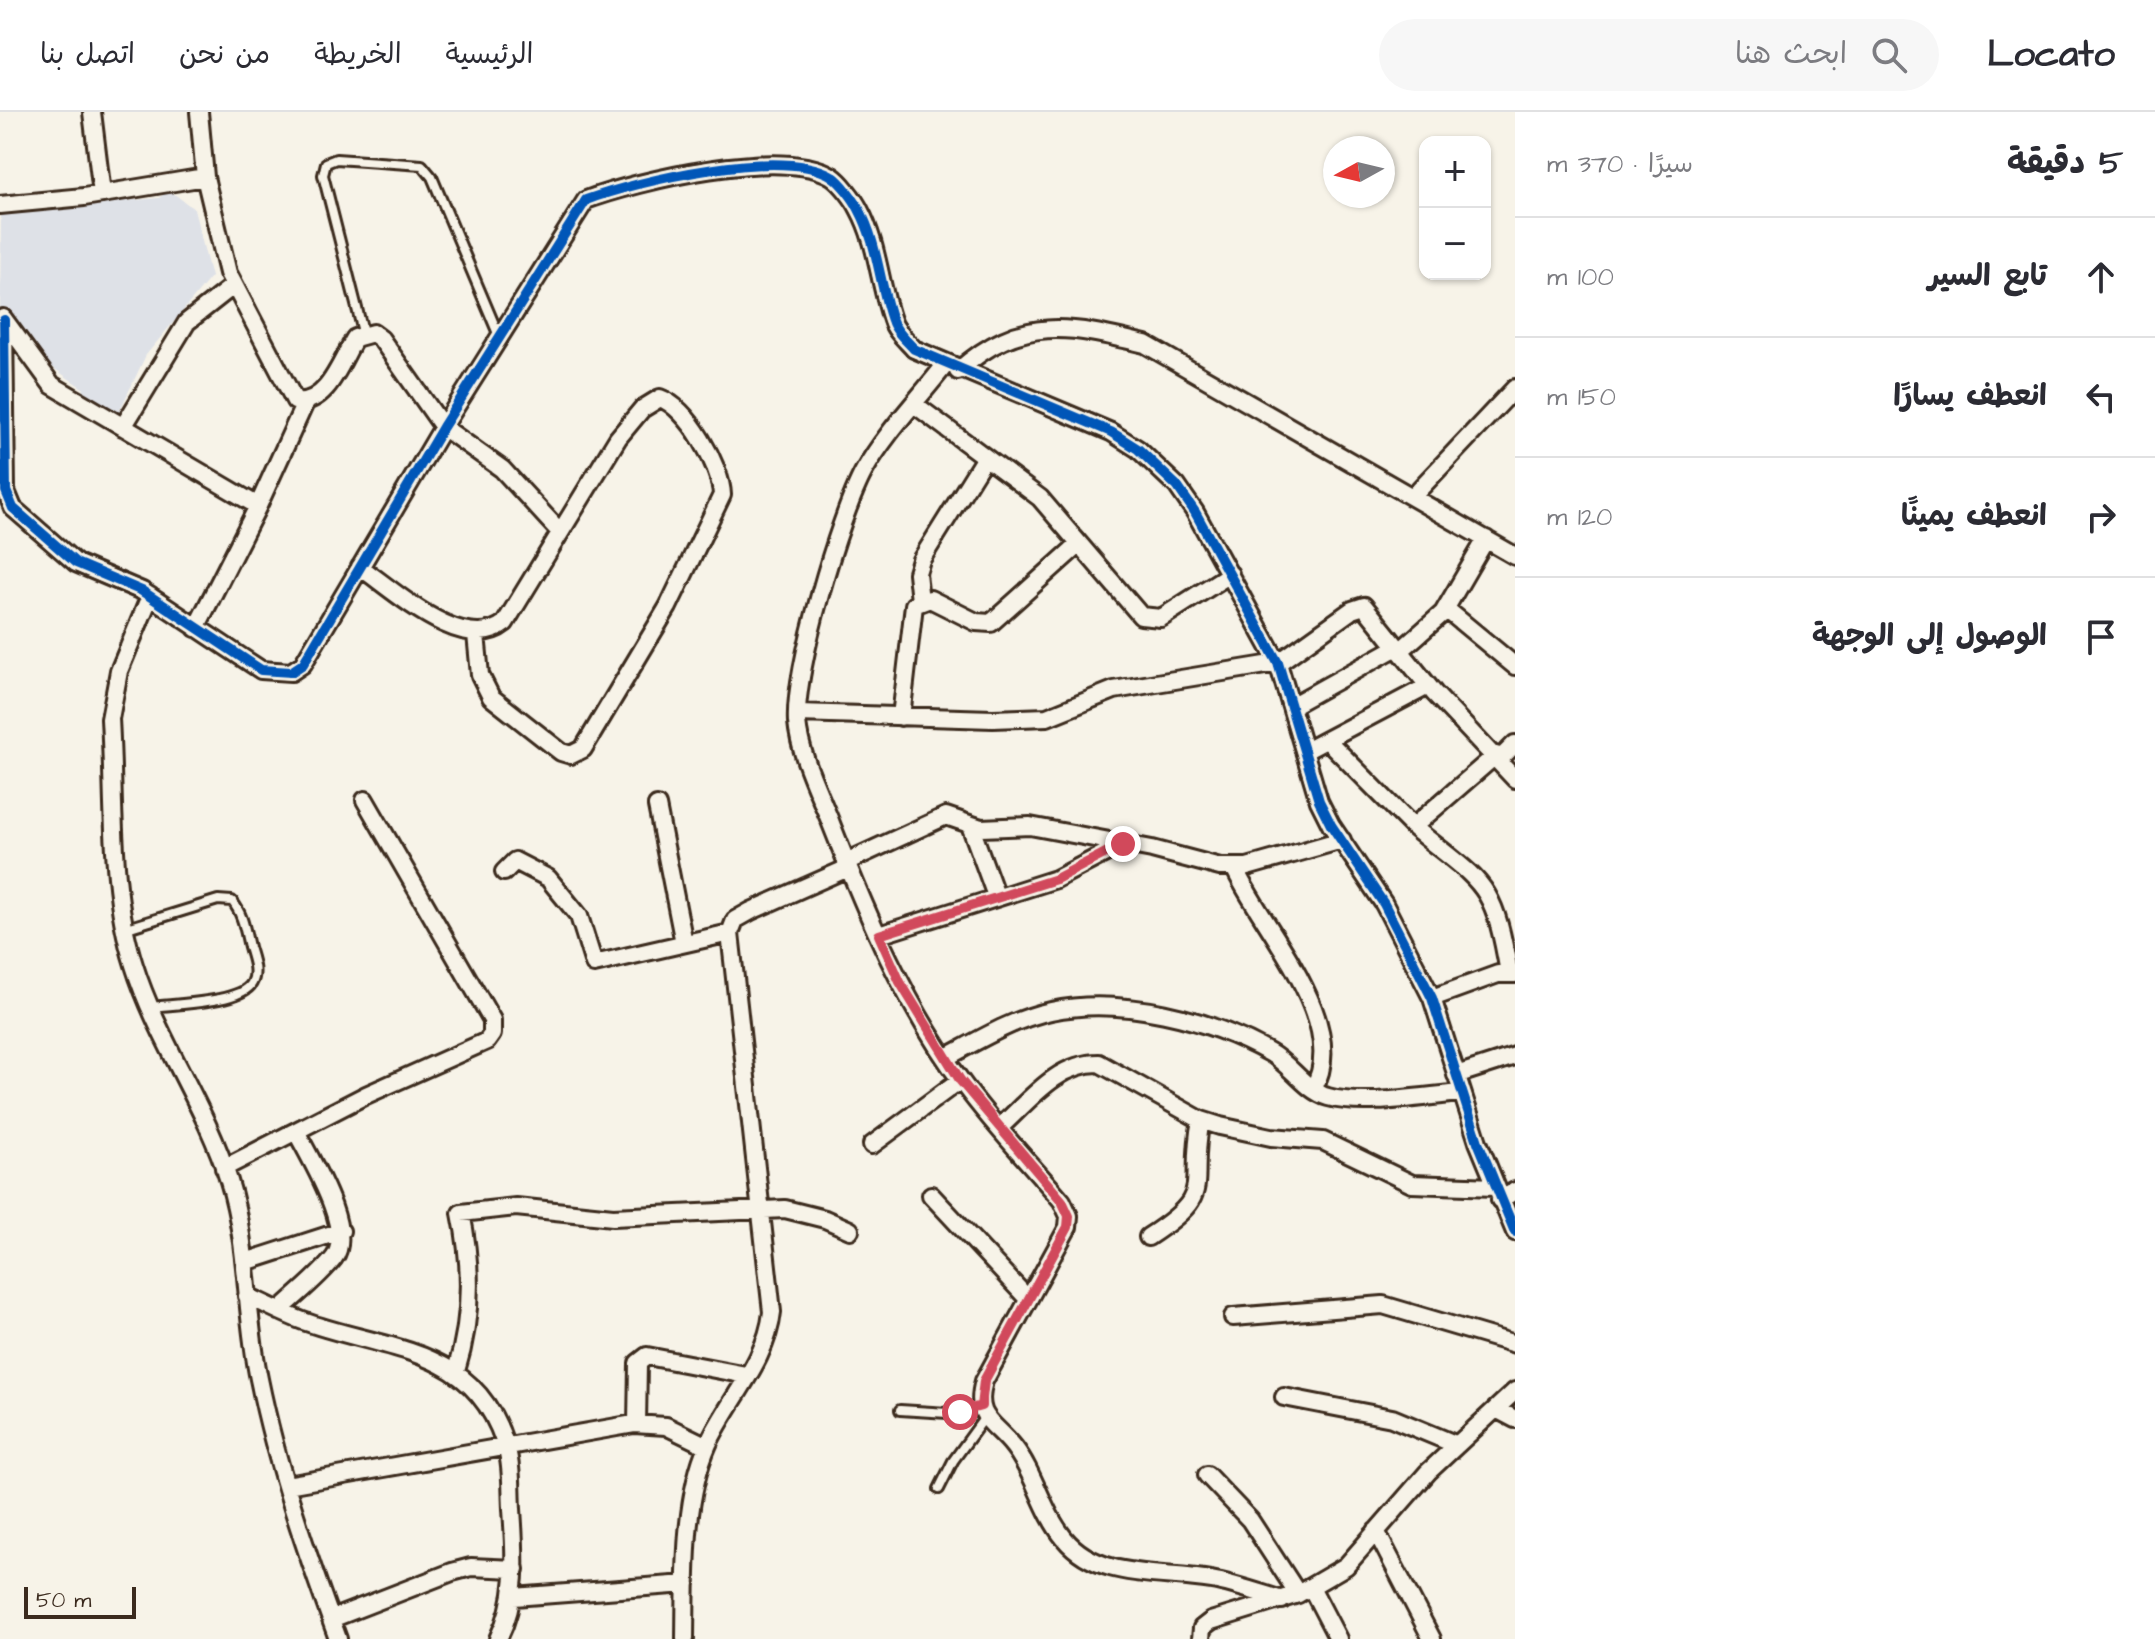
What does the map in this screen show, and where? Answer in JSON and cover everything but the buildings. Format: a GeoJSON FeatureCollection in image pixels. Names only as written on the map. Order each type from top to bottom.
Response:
{"type":"FeatureCollection","features":[{"type":"Feature","properties":{"kind":"street"},"geometry":{"type":"LineString","coordinates":[[92,112],[102,194]]}},
{"type":"Feature","properties":{"kind":"street"},"geometry":{"type":"LineString","coordinates":[[199,112],[205,177],[217,231],[234,285],[286,389],[295,401],[305,403]]}},
{"type":"Feature","properties":{"kind":"street"},"geometry":{"type":"LineString","coordinates":[[2,317],[3,491],[13,508],[76,563],[131,585],[261,670],[291,672],[303,664],[443,427],[586,200],[623,186],[744,163],[796,167],[831,176],[858,206],[874,245],[892,323],[914,349],[952,368],[1072,414],[1138,449],[1177,486],[1230,574],[1278,663],[1319,801],[1384,904],[1432,998],[1497,1194],[1515,1232]]}},
{"type":"Feature","properties":{"kind":"street"},"geometry":{"type":"LineString","coordinates":[[0,205],[102,194],[205,177]]}},
{"type":"Feature","properties":{"kind":"street"},"geometry":{"type":"LineString","coordinates":[[123,427],[187,322],[234,285]]}},
{"type":"Feature","properties":{"kind":"street"},"geometry":{"type":"LineString","coordinates":[[2,317],[52,385],[258,506]]}},
{"type":"Feature","properties":{"kind":"street"},"geometry":{"type":"LineString","coordinates":[[1297,1594],[1117,1569],[1091,1561],[1062,1536],[1015,1448],[983,1412],[984,1381],[1068,1227],[1069,1216],[1062,1201],[960,1080],[900,982],[847,865],[808,762],[798,713],[802,676],[846,516],[863,473],[887,436],[914,404],[952,368],[1009,337],[1047,327],[1090,331],[1145,344],[1515,556]]}},
{"type":"Feature","properties":{"kind":"street"},"geometry":{"type":"LineString","coordinates":[[196,628],[258,506],[305,403],[323,393],[355,338],[363,332],[381,339],[443,427],[502,469],[560,532]]}},
{"type":"Feature","properties":{"kind":"street"},"geometry":{"type":"LineString","coordinates":[[1413,496],[1515,388]]}},
{"type":"Feature","properties":{"kind":"street"},"geometry":{"type":"LineString","coordinates":[[360,567],[439,622],[476,634],[494,632],[505,623],[618,438],[642,409],[660,398],[682,413],[714,463],[721,480],[722,495],[668,607],[583,749],[571,755],[561,752],[491,697],[480,675],[476,634]]}},
{"type":"Feature","properties":{"kind":"street"},"geometry":{"type":"LineString","coordinates":[[914,404],[1040,498],[1141,616],[1161,618],[1230,574]]}},
{"type":"Feature","properties":{"kind":"street"},"geometry":{"type":"LineString","coordinates":[[920,601],[917,573],[921,560],[984,459]]}},
{"type":"Feature","properties":{"kind":"street"},"geometry":{"type":"LineString","coordinates":[[1291,706],[1398,649],[1446,609],[1486,539]]}},
{"type":"Feature","properties":{"kind":"street"},"geometry":{"type":"LineString","coordinates":[[901,717],[914,605],[930,599],[976,622],[991,623],[1079,544]]}},
{"type":"Feature","properties":{"kind":"street"},"geometry":{"type":"LineString","coordinates":[[150,596],[119,671],[110,719],[118,896],[134,968],[224,1168],[237,1212],[259,1381],[304,1548],[338,1639]]}},
{"type":"Feature","properties":{"kind":"street"},"geometry":{"type":"LineString","coordinates":[[798,713],[1047,717],[1114,690],[1278,663],[1359,606],[1364,606],[1428,686],[1498,757],[1515,779]]}},
{"type":"Feature","properties":{"kind":"street"},"geometry":{"type":"LineString","coordinates":[[1446,609],[1515,666]]}},
{"type":"Feature","properties":{"kind":"street"},"geometry":{"type":"LineString","coordinates":[[1305,751],[1428,686]]}},
{"type":"Feature","properties":{"kind":"street"},"geometry":{"type":"LineString","coordinates":[[1327,740],[1413,827],[1469,869],[1486,889],[1498,914],[1512,973],[1432,998]]}},
{"type":"Feature","properties":{"kind":"street"},"geometry":{"type":"LineString","coordinates":[[1413,827],[1515,744]]}},
{"type":"Feature","properties":{"kind":"street"},"geometry":{"type":"LineString","coordinates":[[224,1168],[487,1041],[492,1034],[492,1020],[365,800]]}},
{"type":"Feature","properties":{"kind":"street"},"geometry":{"type":"LineString","coordinates":[[657,806],[684,943]]}},
{"type":"Feature","properties":{"kind":"street"},"geometry":{"type":"LineString","coordinates":[[685,1639],[687,1530],[707,1446],[746,1375],[766,1346],[772,1312],[730,933],[735,920],[946,816],[970,825],[1030,826],[1234,867],[1275,860],[1342,840]]}},
{"type":"Feature","properties":{"kind":"street"},"geometry":{"type":"LineString","coordinates":[[970,825],[996,896]]}},
{"type":"Feature","properties":{"kind":"street"},"geometry":{"type":"LineString","coordinates":[[879,935],[1075,871],[1123,844]]}},
{"type":"Feature","properties":{"kind":"street"},"geometry":{"type":"LineString","coordinates":[[504,872],[515,861],[548,878],[579,916],[594,964],[730,933]]}},
{"type":"Feature","properties":{"kind":"street"},"geometry":{"type":"LineString","coordinates":[[1234,867],[1253,906],[1308,992],[1321,1045],[1322,1067],[1313,1089]]}},
{"type":"Feature","properties":{"kind":"street"},"geometry":{"type":"LineString","coordinates":[[1498,914],[1515,908]]}},
{"type":"Feature","properties":{"kind":"street"},"geometry":{"type":"LineString","coordinates":[[945,1058],[1013,1022],[1052,1011],[1087,1008],[1155,1012],[1230,1033],[1272,1053],[1326,1097],[1351,1100],[1462,1093]]}},
{"type":"Feature","properties":{"kind":"street"},"geometry":{"type":"LineString","coordinates":[[1456,1075],[1515,1056]]}},
{"type":"Feature","properties":{"kind":"street"},"geometry":{"type":"LineString","coordinates":[[1000,1127],[1060,1073],[1080,1063],[1099,1063],[1201,1120],[1260,1135],[1323,1141],[1412,1184],[1497,1194],[1515,1191]]}},
{"type":"Feature","properties":{"kind":"street"},"geometry":{"type":"LineString","coordinates":[[872,1145],[960,1080]]}},
{"type":"Feature","properties":{"kind":"street"},"geometry":{"type":"LineString","coordinates":[[1148,1237],[1185,1212],[1194,1200],[1201,1120]]}},
{"type":"Feature","properties":{"kind":"street"},"geometry":{"type":"LineString","coordinates":[[279,1311],[334,1258],[341,1231],[296,1131]]}},
{"type":"Feature","properties":{"kind":"street"},"geometry":{"type":"LineString","coordinates":[[931,1195],[1028,1299]]}},
{"type":"Feature","properties":{"kind":"street"},"geometry":{"type":"LineString","coordinates":[[456,1371],[467,1331],[469,1269],[461,1213],[516,1207],[613,1217],[760,1209],[803,1213],[850,1230]]}},
{"type":"Feature","properties":{"kind":"street"},"geometry":{"type":"LineString","coordinates":[[245,1262],[341,1231]]}},
{"type":"Feature","properties":{"kind":"street"},"geometry":{"type":"LineString","coordinates":[[247,1296],[304,1321],[415,1351],[456,1371],[482,1397],[505,1447],[515,1569],[514,1597],[498,1639]]}},
{"type":"Feature","properties":{"kind":"street"},"geometry":{"type":"LineString","coordinates":[[1233,1317],[1383,1305],[1515,1344]]}},
{"type":"Feature","properties":{"kind":"street"},"geometry":{"type":"LineString","coordinates":[[637,1424],[638,1363],[647,1356],[746,1375]]}},
{"type":"Feature","properties":{"kind":"street"},"geometry":{"type":"LineString","coordinates":[[1201,1639],[1202,1628],[1211,1621],[1297,1594],[1346,1566],[1457,1445],[1515,1391]]}},
{"type":"Feature","properties":{"kind":"street"},"geometry":{"type":"LineString","coordinates":[[1284,1397],[1392,1418],[1457,1445]]}},
{"type":"Feature","properties":{"kind":"street"},"geometry":{"type":"LineString","coordinates":[[1496,1409],[1515,1419]]}},
{"type":"Feature","properties":{"kind":"street"},"geometry":{"type":"LineString","coordinates":[[287,1485],[637,1424],[666,1426],[707,1446]]}},
{"type":"Feature","properties":{"kind":"street"},"geometry":{"type":"LineString","coordinates":[[1207,1475],[1250,1520],[1297,1594],[1338,1639]]}},
{"type":"Feature","properties":{"kind":"street"},"geometry":{"type":"LineString","coordinates":[[1376,1531],[1432,1639]]}},
{"type":"Feature","properties":{"kind":"street"},"geometry":{"type":"LineString","coordinates":[[331,1619],[452,1572],[471,1567],[515,1569]]}},
{"type":"Feature","properties":{"kind":"street"},"geometry":{"type":"LineString","coordinates":[[514,1597],[686,1584]]}},
{"type":"Feature","properties":{"kind":"lane"},"geometry":{"type":"LineString","coordinates":[[363,332],[323,175],[326,163],[336,159],[422,165],[432,177],[499,336]]}},
{"type":"Feature","properties":{"kind":"lane"},"geometry":{"type":"LineString","coordinates":[[124,929],[218,900],[232,901],[239,910],[255,968],[253,982],[245,991],[220,999],[152,1007]]}},
{"type":"Feature","properties":{"kind":"lane"},"geometry":{"type":"LineString","coordinates":[[900,1410],[983,1412]]}},
{"type":"Feature","properties":{"kind":"lane"},"geometry":{"type":"LineString","coordinates":[[939,1489],[983,1412]]}},
{"type":"Feature","properties":{"kind":"shaded area"},"geometry":{"type":"Polygon","coordinates":[[[169,190],[194,209],[211,277],[146,355],[119,412],[108,414],[80,400],[84,389],[49,365],[8,308],[0,308],[1,211],[159,198],[169,190]]]}},
{"type":"Feature","properties":{"kind":"cycle path"},"geometry":{"type":"LineString","coordinates":[[4,320],[6,491],[13,508],[76,563],[142,591],[261,670],[291,672],[303,664],[443,427],[586,200],[673,176],[746,165],[780,164],[809,168],[832,176],[857,205],[874,250],[894,324],[914,349],[1111,432],[1138,449],[1177,486],[1195,512],[1278,663],[1319,801],[1331,825],[1384,904],[1432,998],[1478,1142],[1515,1232]]}},
{"type":"Feature","properties":{"kind":"route"},"geometry":{"type":"LineString","coordinates":[[960,1412],[981,1406],[984,1381],[1068,1227],[1069,1216],[1062,1201],[966,1088],[945,1058],[900,982],[879,935],[1056,879],[1123,844]]}}]}
